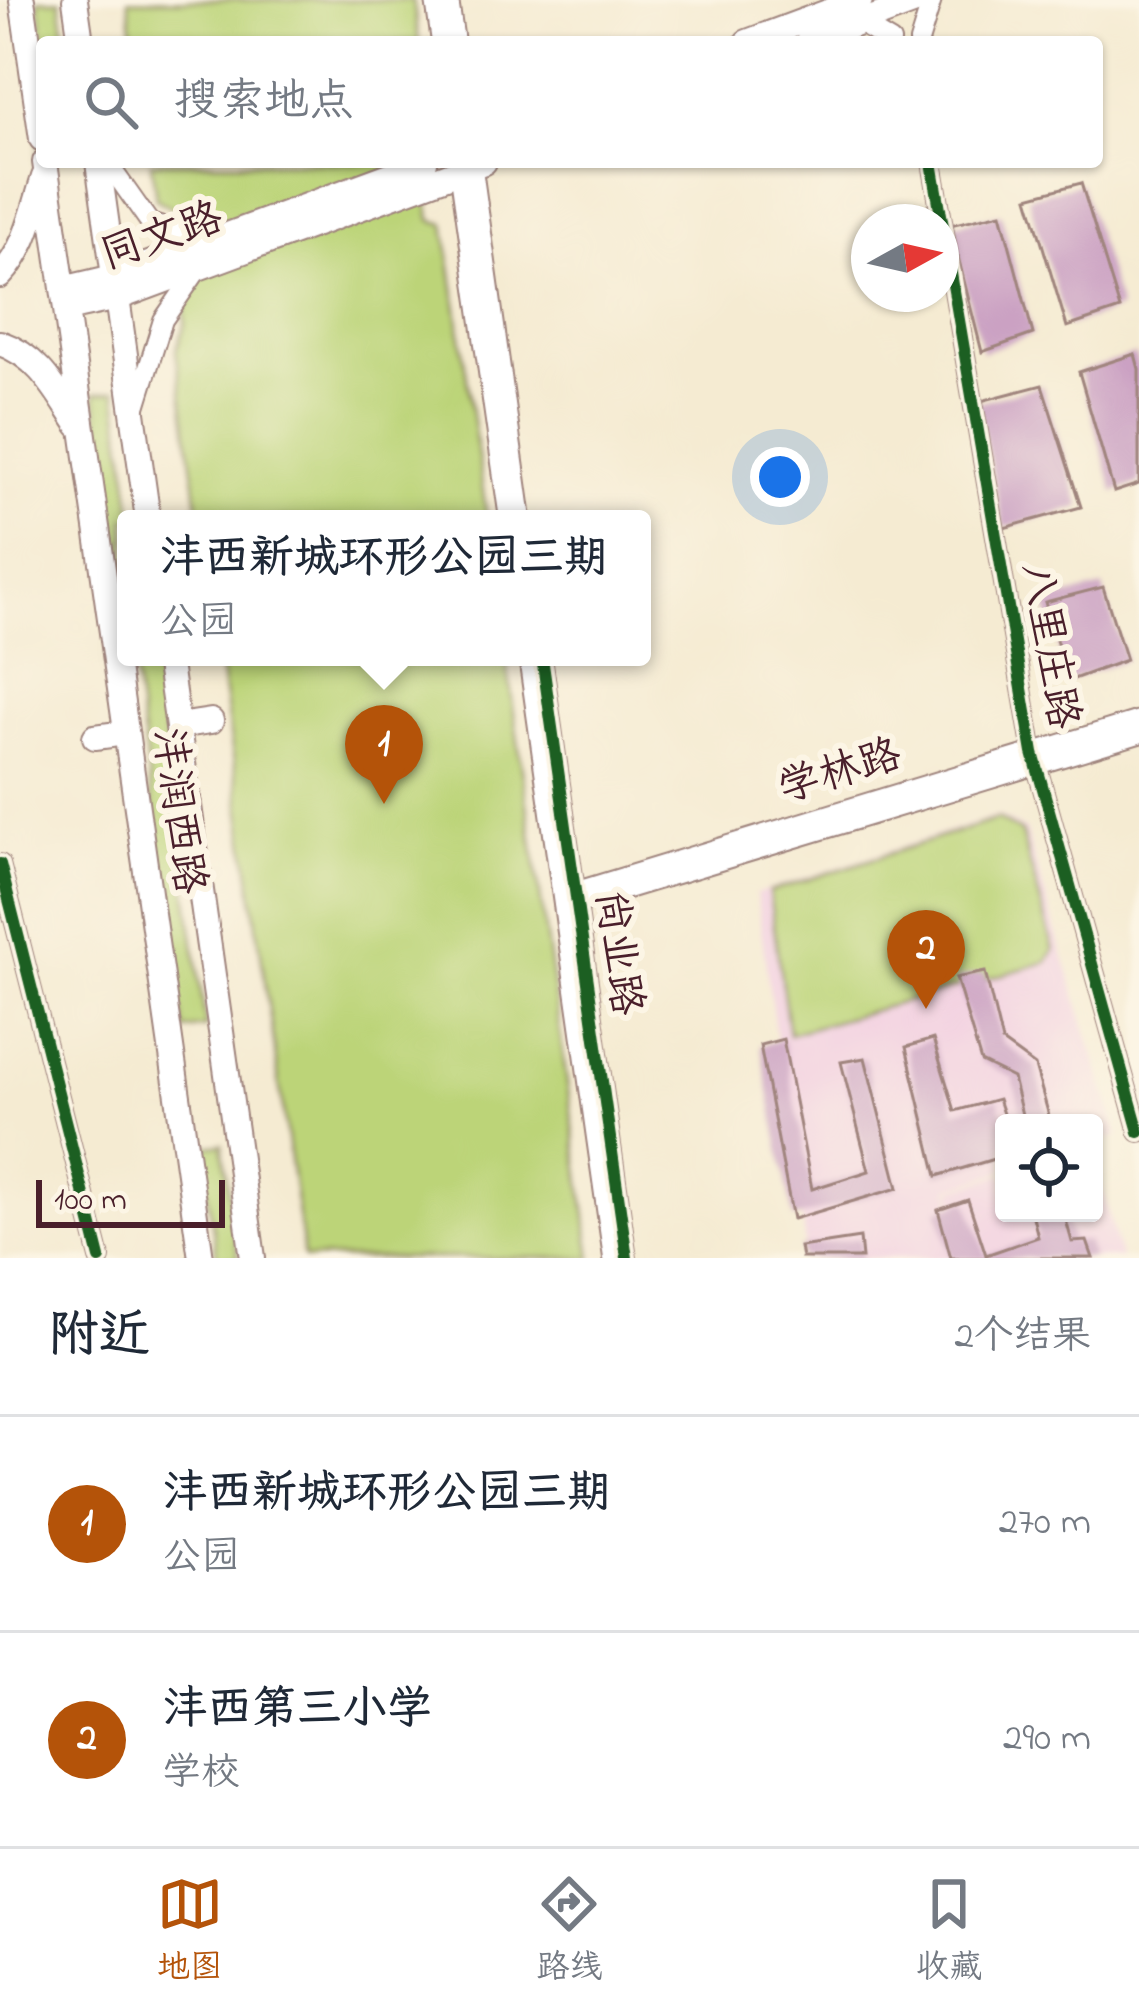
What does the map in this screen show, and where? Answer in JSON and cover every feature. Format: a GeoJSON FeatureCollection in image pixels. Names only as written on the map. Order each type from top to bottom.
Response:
{"type":"FeatureCollection","features":[{"type":"Feature","properties":{"kind":"main road"},"geometry":{"type":"LineString","coordinates":[[22,0],[36,98]]}},
{"type":"Feature","properties":{"kind":"main road"},"geometry":{"type":"LineString","coordinates":[[75,0],[80,36]]}},
{"type":"Feature","properties":{"kind":"main road"},"geometry":{"type":"LineString","coordinates":[[770,36],[921,0]]}},
{"type":"Feature","properties":{"kind":"main road"},"geometry":{"type":"LineString","coordinates":[[818,36],[860,12]]}},
{"type":"Feature","properties":{"kind":"main road"},"geometry":{"type":"LineString","coordinates":[[0,276],[13,263],[24,238],[45,168]]}},
{"type":"Feature","properties":{"kind":"main road","name":"沣润西路"},"geometry":{"type":"LineString","coordinates":[[46,168],[200,1258]]}},
{"type":"Feature","properties":{"kind":"main road"},"geometry":{"type":"LineString","coordinates":[[99,168],[147,510]]}},
{"type":"Feature","properties":{"kind":"main road","name":"同文路"},"geometry":{"type":"LineString","coordinates":[[116,287],[209,242],[409,168]]}},
{"type":"Feature","properties":{"kind":"main road","name":"同文路"},"geometry":{"type":"LineString","coordinates":[[65,299],[199,268],[461,168]]}},
{"type":"Feature","properties":{"kind":"main road"},"geometry":{"type":"LineString","coordinates":[[0,344],[25,352],[84,433]]}},
{"type":"Feature","properties":{"kind":"main road","name":"沣润西路"},"geometry":{"type":"LineString","coordinates":[[169,666],[253,1258]]}},
{"type":"Feature","properties":{"kind":"main road"},"geometry":{"type":"LineString","coordinates":[[178,726],[211,722]]}},
{"type":"Feature","properties":{"kind":"main road"},"geometry":{"type":"LineString","coordinates":[[95,737],[126,733]]}},
{"type":"Feature","properties":{"kind":"street"},"geometry":{"type":"LineString","coordinates":[[435,0],[440,36]]}},
{"type":"Feature","properties":{"kind":"street"},"geometry":{"type":"LineString","coordinates":[[449,0],[454,36]]}},
{"type":"Feature","properties":{"kind":"street"},"geometry":{"type":"LineString","coordinates":[[921,36],[932,0]]}},
{"type":"Feature","properties":{"kind":"street"},"geometry":{"type":"LineString","coordinates":[[860,12],[885,36]]}},
{"type":"Feature","properties":{"kind":"street"},"geometry":{"type":"LineString","coordinates":[[111,168],[150,223],[209,242]]}},
{"type":"Feature","properties":{"kind":"street"},"geometry":{"type":"LineString","coordinates":[[469,168],[508,510]]}},
{"type":"Feature","properties":{"kind":"street"},"geometry":{"type":"LineString","coordinates":[[469,168],[521,510]]}},
{"type":"Feature","properties":{"kind":"street","name":"八里庄路"},"geometry":{"type":"LineString","coordinates":[[933,168],[1034,759],[1139,1132]]}},
{"type":"Feature","properties":{"kind":"street"},"geometry":{"type":"LineString","coordinates":[[134,415],[163,320],[199,268]]}},
{"type":"Feature","properties":{"kind":"street","name":"尚业路"},"geometry":{"type":"LineString","coordinates":[[530,666],[627,1258]]}},
{"type":"Feature","properties":{"kind":"street","name":"尚业路"},"geometry":{"type":"LineString","coordinates":[[543,666],[613,1258]]}},
{"type":"Feature","properties":{"kind":"street","name":"学林路"},"geometry":{"type":"LineString","coordinates":[[570,900],[1034,759],[1139,720]]}},
{"type":"Feature","properties":{"kind":"street","name":"学林路"},"geometry":{"type":"LineString","coordinates":[[1034,759],[1139,734]]}},
{"type":"Feature","properties":{"kind":"street"},"geometry":{"type":"LineString","coordinates":[[0,864],[100,1258]]}},
{"type":"Feature","properties":{"kind":"shaded area"},"geometry":{"type":"Polygon","coordinates":[[[998,816],[1025,830],[1119,1136],[1103,1141],[1103,1114],[995,1114],[995,1174],[950,1188],[960,1258],[807,1258],[756,894],[998,816]]]}},
{"type":"Feature","properties":{"kind":"shaded area"},"geometry":{"type":"Polygon","coordinates":[[[995,1177],[995,1222],[1103,1222],[1103,1191],[1120,1258],[962,1258],[952,1189],[995,1177]]]}},
{"type":"Feature","properties":{"kind":"green space"},"geometry":{"type":"Polygon","coordinates":[[[38,0],[60,0],[65,36],[43,36],[38,0]]]}},
{"type":"Feature","properties":{"kind":"green space"},"geometry":{"type":"Polygon","coordinates":[[[128,0],[413,0],[418,36],[133,36],[128,0]]]}},
{"type":"Feature","properties":{"kind":"green space"},"geometry":{"type":"Polygon","coordinates":[[[152,168],[424,168],[431,220],[445,224],[486,510],[199,510],[176,351],[185,324],[182,213],[156,199],[152,168]]]}},
{"type":"Feature","properties":{"kind":"green space"},"geometry":{"type":"Polygon","coordinates":[[[116,391],[133,510],[117,510],[117,552],[95,394],[116,391]]]}},
{"type":"Feature","properties":{"kind":"green space"},"geometry":{"type":"Polygon","coordinates":[[[133,666],[155,666],[206,1027],[184,1030],[133,666]]]}},
{"type":"Feature","properties":{"kind":"green space"},"geometry":{"type":"Polygon","coordinates":[[[220,666],[507,666],[592,1258],[304,1258],[220,666]]]}},
{"type":"Feature","properties":{"kind":"green space"},"geometry":{"type":"Polygon","coordinates":[[[998,819],[1021,832],[1054,950],[1047,962],[789,1034],[769,892],[998,819]]]}},
{"type":"Feature","properties":{"kind":"green space"},"geometry":{"type":"Polygon","coordinates":[[[222,1144],[238,1258],[217,1258],[201,1147],[222,1144]]]}},
{"type":"Feature","properties":{"kind":"building"},"geometry":{"type":"Polygon","coordinates":[[[1081,183],[1120,309],[1067,327],[1028,197],[1081,183]]]}},
{"type":"Feature","properties":{"kind":"building"},"geometry":{"type":"Polygon","coordinates":[[[1001,213],[1033,334],[982,352],[959,261],[959,223],[1001,213]]]}},
{"type":"Feature","properties":{"kind":"building"},"geometry":{"type":"Polygon","coordinates":[[[1135,354],[1139,484],[1114,492],[1079,372],[1135,354]]]}},
{"type":"Feature","properties":{"kind":"building"},"geometry":{"type":"Polygon","coordinates":[[[1042,385],[1081,507],[1004,528],[977,402],[1042,385]]]}},
{"type":"Feature","properties":{"kind":"building"},"geometry":{"type":"Polygon","coordinates":[[[1103,587],[1126,660],[1068,681],[1045,602],[1103,587]]]}},
{"type":"Feature","properties":{"kind":"building"},"geometry":{"type":"Polygon","coordinates":[[[985,972],[1002,1042],[1035,1066],[1048,1114],[1022,1114],[1013,1078],[981,1062],[956,978],[985,972]]]}},
{"type":"Feature","properties":{"kind":"building"},"geometry":{"type":"Polygon","coordinates":[[[783,1039],[812,1189],[869,1171],[841,1062],[865,1058],[898,1188],[793,1219],[760,1045],[783,1039]]]}},
{"type":"Feature","properties":{"kind":"building"},"geometry":{"type":"Polygon","coordinates":[[[933,1039],[955,1111],[998,1099],[1003,1114],[995,1114],[995,1159],[937,1176],[906,1047],[933,1039]]]}},
{"type":"Feature","properties":{"kind":"building"},"geometry":{"type":"Polygon","coordinates":[[[968,1200],[986,1255],[1038,1237],[1034,1222],[1066,1222],[1072,1242],[1087,1241],[1093,1258],[951,1258],[938,1210],[968,1200]]]}},
{"type":"Feature","properties":{"kind":"building"},"geometry":{"type":"Polygon","coordinates":[[[860,1238],[862,1258],[802,1258],[800,1247],[860,1238]]]}},
{"type":"Feature","properties":{"kind":"cycle path"},"geometry":{"type":"LineString","coordinates":[[933,168],[1033,753],[1139,1132]]}},
{"type":"Feature","properties":{"kind":"cycle path"},"geometry":{"type":"LineString","coordinates":[[543,666],[627,1258]]}},
{"type":"Feature","properties":{"kind":"cycle path"},"geometry":{"type":"LineString","coordinates":[[0,864],[100,1258]]}},
{"type":"Feature","properties":{"kind":"place","name":"沣西新城环形公园三期"},"geometry":{"type":"Point","coordinates":[384,804]}},
{"type":"Feature","properties":{"kind":"place","name":"沣西第三小学"},"geometry":{"type":"Point","coordinates":[926,1009]}}]}
